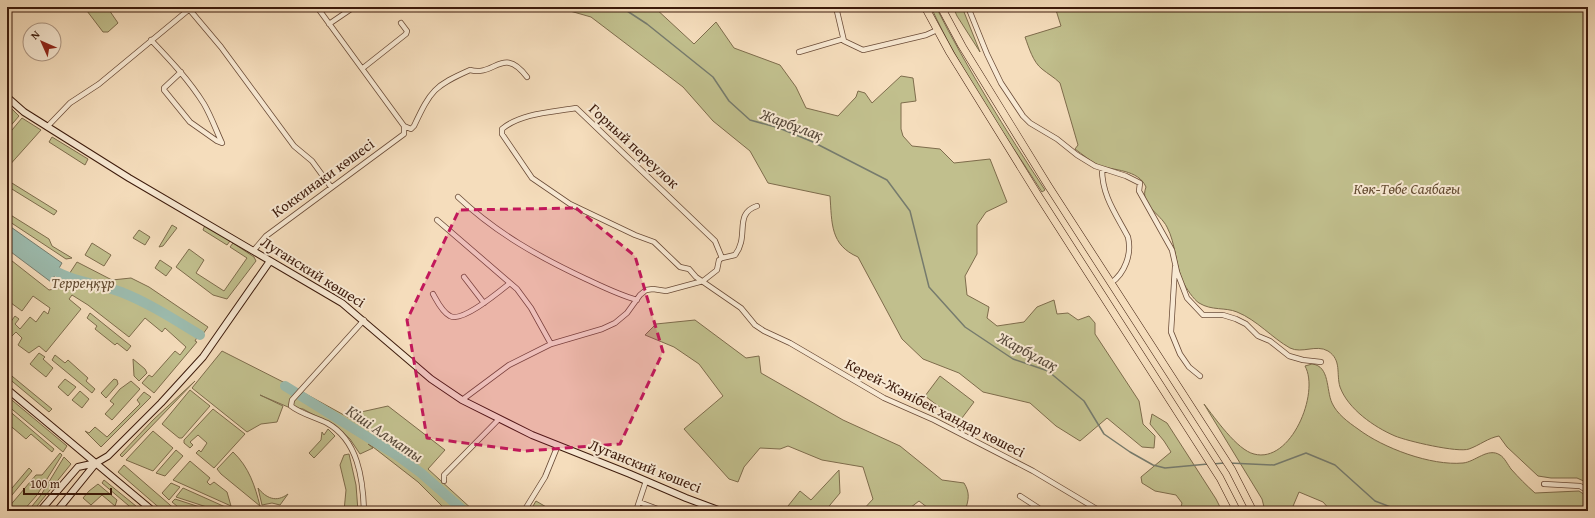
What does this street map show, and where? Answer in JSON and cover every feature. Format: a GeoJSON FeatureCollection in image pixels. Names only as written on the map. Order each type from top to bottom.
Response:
{"type":"FeatureCollection","features":[{"type":"Feature","properties":{"kind":"main road"},"geometry":{"type":"LineString","coordinates":[[925,7],[937,30],[1056,223],[1220,478],[1238,511]]}},
{"type":"Feature","properties":{"kind":"main road"},"geometry":{"type":"LineString","coordinates":[[941,7],[974,65],[1111,283],[1232,470],[1252,511]]}},
{"type":"Feature","properties":{"kind":"street"},"geometry":{"type":"LineString","coordinates":[[317,7],[404,126],[411,128],[414,126],[425,104],[437,87],[470,70],[477,72],[507,61],[516,65],[527,77]]}},
{"type":"Feature","properties":{"kind":"street"},"geometry":{"type":"LineString","coordinates":[[329,24],[354,7]]}},
{"type":"Feature","properties":{"kind":"street"},"geometry":{"type":"LineString","coordinates":[[836,7],[844,41],[863,50],[926,35],[937,30]]}},
{"type":"Feature","properties":{"kind":"street"},"geometry":{"type":"LineString","coordinates":[[968,7],[987,54],[1002,83],[1023,116],[1030,124],[1048,133],[1077,155],[1102,169],[1126,176],[1140,183],[1139,191],[1172,250],[1182,287],[1187,298],[1203,315],[1223,315],[1246,324],[1258,336],[1270,342],[1289,356],[1303,360],[1321,362]]}},
{"type":"Feature","properties":{"kind":"street"},"geometry":{"type":"LineString","coordinates":[[47,127],[70,103],[100,84],[190,8],[221,47],[294,146],[312,161],[331,187]]}},
{"type":"Feature","properties":{"kind":"street"},"geometry":{"type":"LineString","coordinates":[[363,68],[406,34],[407,31],[401,24]]}},
{"type":"Feature","properties":{"kind":"street"},"geometry":{"type":"LineString","coordinates":[[799,52],[843,39]]}},
{"type":"Feature","properties":{"kind":"street"},"geometry":{"type":"LineString","coordinates":[[151,40],[181,72],[204,105],[222,143],[190,122],[164,90],[164,88],[181,72]]}},
{"type":"Feature","properties":{"kind":"street","name":"Луганский көшесі"},"geometry":{"type":"LineString","coordinates":[[7,97],[24,112],[129,178],[342,303],[364,320],[431,380],[462,400],[499,419],[558,445],[721,511]]}},
{"type":"Feature","properties":{"kind":"street","name":"Горный переулок"},"geometry":{"type":"LineString","coordinates":[[702,282],[689,269],[680,268],[654,242],[635,235],[570,204],[532,178],[502,134],[502,129],[509,123],[541,114],[576,108],[715,241],[722,258]]}},
{"type":"Feature","properties":{"kind":"street","name":"Коккинаки көшесі"},"geometry":{"type":"LineString","coordinates":[[254,250],[266,236],[404,134],[404,126]]}},
{"type":"Feature","properties":{"kind":"street"},"geometry":{"type":"LineString","coordinates":[[1102,169],[1102,179],[1106,197],[1128,237],[1130,244],[1124,270],[1122,274],[1111,283]]}},
{"type":"Feature","properties":{"kind":"street"},"geometry":{"type":"LineString","coordinates":[[458,197],[516,243],[567,270],[620,295],[637,300]]}},
{"type":"Feature","properties":{"kind":"street"},"geometry":{"type":"LineString","coordinates":[[462,400],[508,365],[552,344],[615,323],[628,313],[646,290],[653,288],[666,291],[702,282],[717,270],[722,258],[735,255],[738,252],[744,236],[743,218],[750,209],[757,206]]}},
{"type":"Feature","properties":{"kind":"street"},"geometry":{"type":"LineString","coordinates":[[437,220],[510,283],[531,308],[552,344]]}},
{"type":"Feature","properties":{"kind":"street"},"geometry":{"type":"LineString","coordinates":[[40,511],[78,467],[96,463],[108,456],[154,411],[194,366],[222,330],[270,261]]}},
{"type":"Feature","properties":{"kind":"street"},"geometry":{"type":"LineString","coordinates":[[1175,264],[1170,332],[1188,367],[1200,376]]}},
{"type":"Feature","properties":{"kind":"street"},"geometry":{"type":"LineString","coordinates":[[464,277],[484,303]]}},
{"type":"Feature","properties":{"kind":"street","name":"Керей-Жәнібек хандар көшесі"},"geometry":{"type":"LineString","coordinates":[[702,282],[741,308],[755,325],[764,331],[790,343],[884,398],[934,420],[1033,471],[1100,511]]}},
{"type":"Feature","properties":{"kind":"street"},"geometry":{"type":"LineString","coordinates":[[433,294],[451,317],[468,313],[510,283]]}},
{"type":"Feature","properties":{"kind":"street"},"geometry":{"type":"LineString","coordinates":[[364,320],[293,399],[290,406],[329,424],[341,434],[351,447],[361,480],[364,511]]}},
{"type":"Feature","properties":{"kind":"street"},"geometry":{"type":"LineString","coordinates":[[7,389],[153,511]]}},
{"type":"Feature","properties":{"kind":"street"},"geometry":{"type":"LineString","coordinates":[[444,482],[444,475],[499,419]]}},
{"type":"Feature","properties":{"kind":"street"},"geometry":{"type":"LineString","coordinates":[[524,511],[548,471],[558,445]]}},
{"type":"Feature","properties":{"kind":"street"},"geometry":{"type":"LineString","coordinates":[[57,511],[96,463]]}},
{"type":"Feature","properties":{"kind":"street"},"geometry":{"type":"LineString","coordinates":[[636,511],[646,481]]}},
{"type":"Feature","properties":{"kind":"street"},"geometry":{"type":"LineString","coordinates":[[1544,484],[1551,486],[1580,486],[1588,491]]}},
{"type":"Feature","properties":{"kind":"street"},"geometry":{"type":"LineString","coordinates":[[1020,496],[1043,511]]}},
{"type":"Feature","properties":{"kind":"street"},"geometry":{"type":"LineString","coordinates":[[639,502],[663,511]]}},
{"type":"Feature","properties":{"kind":"highlighted area"},"geometry":{"type":"Polygon","coordinates":[[[576,208],[635,256],[663,352],[620,444],[525,451],[427,438],[407,320],[459,210],[576,208]]]}},
{"type":"Feature","properties":{"kind":"green space"},"geometry":{"type":"Polygon","coordinates":[[[84,7],[107,7],[118,23],[108,32],[103,32],[84,7]]]}},
{"type":"Feature","properties":{"kind":"green space"},"geometry":{"type":"Polygon","coordinates":[[[556,7],[654,7],[694,44],[716,22],[734,48],[780,65],[796,87],[806,108],[838,116],[856,97],[858,91],[865,93],[872,103],[901,76],[913,78],[916,101],[901,103],[901,129],[903,136],[912,146],[940,149],[954,163],[990,159],[1007,202],[986,212],[977,225],[977,254],[965,276],[967,295],[989,307],[987,318],[997,326],[1024,322],[1037,307],[1054,300],[1057,314],[1068,313],[1078,320],[1089,316],[1095,323],[1095,334],[1139,401],[1143,424],[1155,436],[1154,448],[1142,447],[1107,418],[1080,441],[1056,426],[1030,403],[983,392],[959,373],[923,359],[902,339],[858,257],[849,252],[837,240],[832,224],[830,196],[768,183],[750,151],[713,121],[683,87],[591,17],[556,7]]]}},
{"type":"Feature","properties":{"kind":"green space"},"geometry":{"type":"Polygon","coordinates":[[[931,7],[936,7],[988,100],[1045,190],[1042,192],[955,55],[931,7]]]}},
{"type":"Feature","properties":{"kind":"green space"},"geometry":{"type":"Polygon","coordinates":[[[953,7],[962,7],[980,52],[957,16],[953,7]]]}},
{"type":"Feature","properties":{"kind":"green space","name":"Көк-Төбе Саябағы"},"geometry":{"type":"Polygon","coordinates":[[[1055,7],[1588,7],[1588,483],[1577,478],[1551,478],[1538,476],[1507,447],[1499,436],[1491,438],[1469,449],[1463,450],[1432,446],[1395,436],[1370,422],[1349,403],[1340,387],[1337,363],[1328,351],[1319,348],[1295,350],[1244,315],[1237,312],[1209,307],[1199,303],[1190,294],[1183,282],[1170,234],[1164,222],[1145,199],[1146,187],[1142,181],[1132,174],[1098,165],[1075,149],[1078,145],[1060,83],[1036,63],[1025,37],[1061,26],[1055,7]]]}},
{"type":"Feature","properties":{"kind":"green space"},"geometry":{"type":"Polygon","coordinates":[[[7,104],[19,116],[7,130],[7,104]]]}},
{"type":"Feature","properties":{"kind":"green space"},"geometry":{"type":"Polygon","coordinates":[[[22,118],[41,130],[7,168],[7,136],[22,118]]]}},
{"type":"Feature","properties":{"kind":"green space"},"geometry":{"type":"Polygon","coordinates":[[[52,137],[88,159],[85,165],[49,142],[52,137]]]}},
{"type":"Feature","properties":{"kind":"green space"},"geometry":{"type":"Polygon","coordinates":[[[7,180],[57,211],[54,215],[7,186],[7,180]]]}},
{"type":"Feature","properties":{"kind":"green space"},"geometry":{"type":"Polygon","coordinates":[[[9,214],[49,239],[52,246],[72,258],[66,259],[7,220],[9,214]]]}},
{"type":"Feature","properties":{"kind":"green space"},"geometry":{"type":"Polygon","coordinates":[[[172,225],[177,228],[163,246],[159,247],[172,225]]]}},
{"type":"Feature","properties":{"kind":"green space"},"geometry":{"type":"Polygon","coordinates":[[[205,225],[230,241],[227,245],[203,230],[205,225]]]}},
{"type":"Feature","properties":{"kind":"green space"},"geometry":{"type":"Polygon","coordinates":[[[139,230],[150,237],[145,245],[133,238],[139,230]]]}},
{"type":"Feature","properties":{"kind":"green space"},"geometry":{"type":"Polygon","coordinates":[[[92,243],[111,255],[104,266],[85,255],[92,243]]]}},
{"type":"Feature","properties":{"kind":"green space"},"geometry":{"type":"Polygon","coordinates":[[[233,243],[254,257],[256,261],[227,299],[213,295],[176,267],[189,249],[204,260],[196,273],[224,291],[247,258],[230,247],[233,243]]]}},
{"type":"Feature","properties":{"kind":"green space","name":"Терреңқұр"},"geometry":{"type":"Polygon","coordinates":[[[7,257],[49,290],[60,288],[77,262],[112,280],[131,278],[149,287],[208,327],[203,334],[200,332],[195,341],[197,342],[154,393],[142,383],[149,375],[152,377],[175,351],[180,355],[186,347],[165,328],[162,332],[145,318],[129,337],[88,305],[72,295],[69,299],[81,309],[46,352],[39,346],[29,353],[18,345],[22,338],[16,332],[9,339],[7,338],[7,327],[15,316],[19,319],[15,324],[20,329],[30,317],[36,322],[44,311],[48,314],[50,308],[33,296],[22,311],[7,300],[7,257]]]}},
{"type":"Feature","properties":{"kind":"green space"},"geometry":{"type":"Polygon","coordinates":[[[160,260],[172,268],[166,276],[155,268],[160,260]]]}},
{"type":"Feature","properties":{"kind":"green space"},"geometry":{"type":"Polygon","coordinates":[[[90,313],[131,346],[127,351],[117,343],[115,345],[95,329],[97,326],[87,318],[90,313]]]}},
{"type":"Feature","properties":{"kind":"green space"},"geometry":{"type":"Polygon","coordinates":[[[695,320],[746,358],[759,356],[761,373],[843,420],[900,446],[942,480],[964,483],[968,496],[965,511],[932,511],[919,501],[906,511],[862,511],[873,499],[863,467],[822,460],[788,446],[780,449],[760,448],[744,467],[738,482],[729,479],[684,429],[723,396],[699,364],[674,347],[645,335],[656,324],[695,320]]]}},
{"type":"Feature","properties":{"kind":"green space"},"geometry":{"type":"Polygon","coordinates":[[[222,351],[295,388],[353,420],[361,412],[388,406],[445,450],[428,469],[474,511],[447,511],[418,482],[373,447],[368,444],[373,448],[360,454],[350,439],[338,428],[303,409],[288,407],[260,395],[283,406],[277,422],[261,424],[247,432],[192,388],[222,351]]]}},
{"type":"Feature","properties":{"kind":"green space"},"geometry":{"type":"Polygon","coordinates":[[[39,353],[45,357],[43,359],[53,368],[46,377],[30,364],[39,353]]]}},
{"type":"Feature","properties":{"kind":"green space"},"geometry":{"type":"Polygon","coordinates":[[[55,355],[65,363],[68,360],[88,378],[86,381],[95,389],[92,393],[52,360],[55,355]]]}},
{"type":"Feature","properties":{"kind":"green space"},"geometry":{"type":"Polygon","coordinates":[[[133,359],[145,369],[147,373],[139,381],[134,376],[133,359]]]}},
{"type":"Feature","properties":{"kind":"green space"},"geometry":{"type":"Polygon","coordinates":[[[1312,364],[1322,369],[1325,374],[1330,398],[1334,407],[1340,414],[1358,429],[1380,443],[1422,459],[1437,462],[1463,463],[1486,454],[1495,453],[1503,457],[1511,469],[1535,493],[1579,491],[1588,497],[1588,511],[1331,511],[1323,502],[1299,492],[1291,511],[1265,511],[1262,499],[1204,404],[1227,433],[1247,451],[1254,454],[1267,454],[1280,448],[1290,438],[1299,424],[1309,393],[1309,378],[1305,366],[1312,364]]]}},
{"type":"Feature","properties":{"kind":"green space"},"geometry":{"type":"Polygon","coordinates":[[[7,372],[52,409],[49,412],[7,377],[7,372]]]}},
{"type":"Feature","properties":{"kind":"green space"},"geometry":{"type":"Polygon","coordinates":[[[940,376],[974,402],[959,422],[925,396],[940,376]]]}},
{"type":"Feature","properties":{"kind":"green space"},"geometry":{"type":"Polygon","coordinates":[[[65,379],[76,387],[68,396],[58,387],[65,379]]]}},
{"type":"Feature","properties":{"kind":"green space"},"geometry":{"type":"Polygon","coordinates":[[[114,379],[117,380],[118,384],[106,398],[101,393],[114,379]]]}},
{"type":"Feature","properties":{"kind":"green space"},"geometry":{"type":"Polygon","coordinates":[[[131,381],[140,389],[112,420],[105,414],[114,404],[110,401],[120,389],[131,381]]]}},
{"type":"Feature","properties":{"kind":"green space"},"geometry":{"type":"Polygon","coordinates":[[[195,381],[122,457],[120,455],[153,420],[195,381]]]}},
{"type":"Feature","properties":{"kind":"green space"},"geometry":{"type":"Polygon","coordinates":[[[190,390],[210,406],[182,438],[179,438],[162,424],[190,390]]]}},
{"type":"Feature","properties":{"kind":"green space"},"geometry":{"type":"Polygon","coordinates":[[[80,391],[89,399],[82,408],[72,400],[80,391]]]}},
{"type":"Feature","properties":{"kind":"green space"},"geometry":{"type":"Polygon","coordinates":[[[144,392],[151,397],[101,447],[85,431],[89,433],[95,427],[107,437],[140,404],[137,400],[144,392]]]}},
{"type":"Feature","properties":{"kind":"green space"},"geometry":{"type":"Polygon","coordinates":[[[7,396],[67,446],[63,452],[7,405],[7,396]]]}},
{"type":"Feature","properties":{"kind":"green space"},"geometry":{"type":"Polygon","coordinates":[[[7,409],[54,449],[52,452],[31,434],[26,439],[7,423],[7,409]]]}},
{"type":"Feature","properties":{"kind":"green space"},"geometry":{"type":"Polygon","coordinates":[[[213,409],[245,434],[214,468],[196,453],[199,450],[201,452],[207,443],[198,435],[190,442],[193,445],[190,448],[184,443],[184,440],[213,409]]]}},
{"type":"Feature","properties":{"kind":"green space"},"geometry":{"type":"Polygon","coordinates":[[[1152,414],[1167,423],[1216,499],[1222,511],[1180,511],[1182,503],[1176,495],[1155,491],[1142,483],[1141,477],[1171,452],[1150,424],[1152,414]]]}},
{"type":"Feature","properties":{"kind":"green space"},"geometry":{"type":"Polygon","coordinates":[[[328,429],[335,436],[314,458],[309,453],[321,440],[322,432],[324,435],[328,429]]]}},
{"type":"Feature","properties":{"kind":"green space"},"geometry":{"type":"Polygon","coordinates":[[[153,431],[173,448],[153,471],[126,460],[153,431]]]}},
{"type":"Feature","properties":{"kind":"green space"},"geometry":{"type":"Polygon","coordinates":[[[176,450],[183,456],[165,476],[156,473],[176,450]]]}},
{"type":"Feature","properties":{"kind":"green space"},"geometry":{"type":"Polygon","coordinates":[[[233,452],[239,458],[251,477],[260,506],[217,469],[233,452]]]}},
{"type":"Feature","properties":{"kind":"green space"},"geometry":{"type":"Polygon","coordinates":[[[60,453],[62,455],[37,495],[23,511],[12,511],[8,508],[36,475],[42,475],[60,453]]]}},
{"type":"Feature","properties":{"kind":"green space"},"geometry":{"type":"Polygon","coordinates":[[[349,454],[356,485],[358,511],[344,511],[346,490],[340,465],[344,455],[349,454]]]}},
{"type":"Feature","properties":{"kind":"green space"},"geometry":{"type":"Polygon","coordinates":[[[64,457],[71,464],[33,511],[28,511],[41,495],[64,457]]]}},
{"type":"Feature","properties":{"kind":"green space"},"geometry":{"type":"Polygon","coordinates":[[[190,461],[210,478],[207,482],[210,485],[214,482],[227,492],[231,506],[173,480],[190,461]]]}},
{"type":"Feature","properties":{"kind":"green space"},"geometry":{"type":"Polygon","coordinates":[[[124,465],[177,511],[163,511],[118,472],[124,465]]]}},
{"type":"Feature","properties":{"kind":"green space"},"geometry":{"type":"Polygon","coordinates":[[[29,468],[32,471],[7,501],[7,494],[29,468]]]}},
{"type":"Feature","properties":{"kind":"green space"},"geometry":{"type":"Polygon","coordinates":[[[839,470],[840,493],[825,511],[784,511],[800,491],[811,500],[839,470]]]}},
{"type":"Feature","properties":{"kind":"green space"},"geometry":{"type":"Polygon","coordinates":[[[104,480],[142,511],[135,511],[102,483],[104,480]]]}},
{"type":"Feature","properties":{"kind":"green space"},"geometry":{"type":"Polygon","coordinates":[[[171,483],[180,487],[169,500],[162,493],[171,483]]]}},
{"type":"Feature","properties":{"kind":"green space"},"geometry":{"type":"Polygon","coordinates":[[[98,484],[117,500],[115,506],[102,495],[91,505],[83,498],[98,484]]]}},
{"type":"Feature","properties":{"kind":"green space"},"geometry":{"type":"Polygon","coordinates":[[[183,488],[233,511],[219,511],[176,497],[183,488]]]}},
{"type":"Feature","properties":{"kind":"green space"},"geometry":{"type":"Polygon","coordinates":[[[258,488],[268,497],[275,499],[284,497],[288,494],[280,505],[272,503],[262,505],[258,488]]]}},
{"type":"Feature","properties":{"kind":"green space"},"geometry":{"type":"Polygon","coordinates":[[[175,499],[212,511],[183,511],[172,502],[175,499]]]}},
{"type":"Feature","properties":{"kind":"green space"},"geometry":{"type":"Polygon","coordinates":[[[536,501],[553,511],[530,511],[536,501]]]}},
{"type":"Feature","properties":{"kind":"shaded area"},"geometry":{"type":"Polygon","coordinates":[[[8,225],[62,263],[51,282],[7,249],[8,225]]]}},
{"type":"Feature","properties":{"kind":"waterway","name":"Жарбұлақ"},"geometry":{"type":"LineString","coordinates":[[621,7],[647,24],[713,77],[729,101],[750,120],[779,128],[813,142],[887,180],[910,211],[929,287],[965,327],[1013,359],[1048,371],[1084,401],[1104,434],[1130,452],[1153,465],[1165,468],[1208,464]]}},
{"type":"Feature","properties":{"kind":"waterway","name":"Кіші Алматы"},"geometry":{"type":"LineString","coordinates":[[46,265],[55,271],[74,279],[131,296],[162,312],[200,335]]}},
{"type":"Feature","properties":{"kind":"waterway","name":"Кіші Алматы"},"geometry":{"type":"LineString","coordinates":[[285,386],[398,456],[421,473],[464,511]]}},
{"type":"Feature","properties":{"kind":"waterway","name":"Жарбұлақ"},"geometry":{"type":"LineString","coordinates":[[1229,463],[1274,465],[1306,453],[1335,465],[1375,501],[1401,511]]}},
{"type":"Feature","properties":{"kind":"waterway","name":"Жарбұлақ"},"geometry":{"type":"LineString","coordinates":[[1213,464],[1224,463]]}}]}
